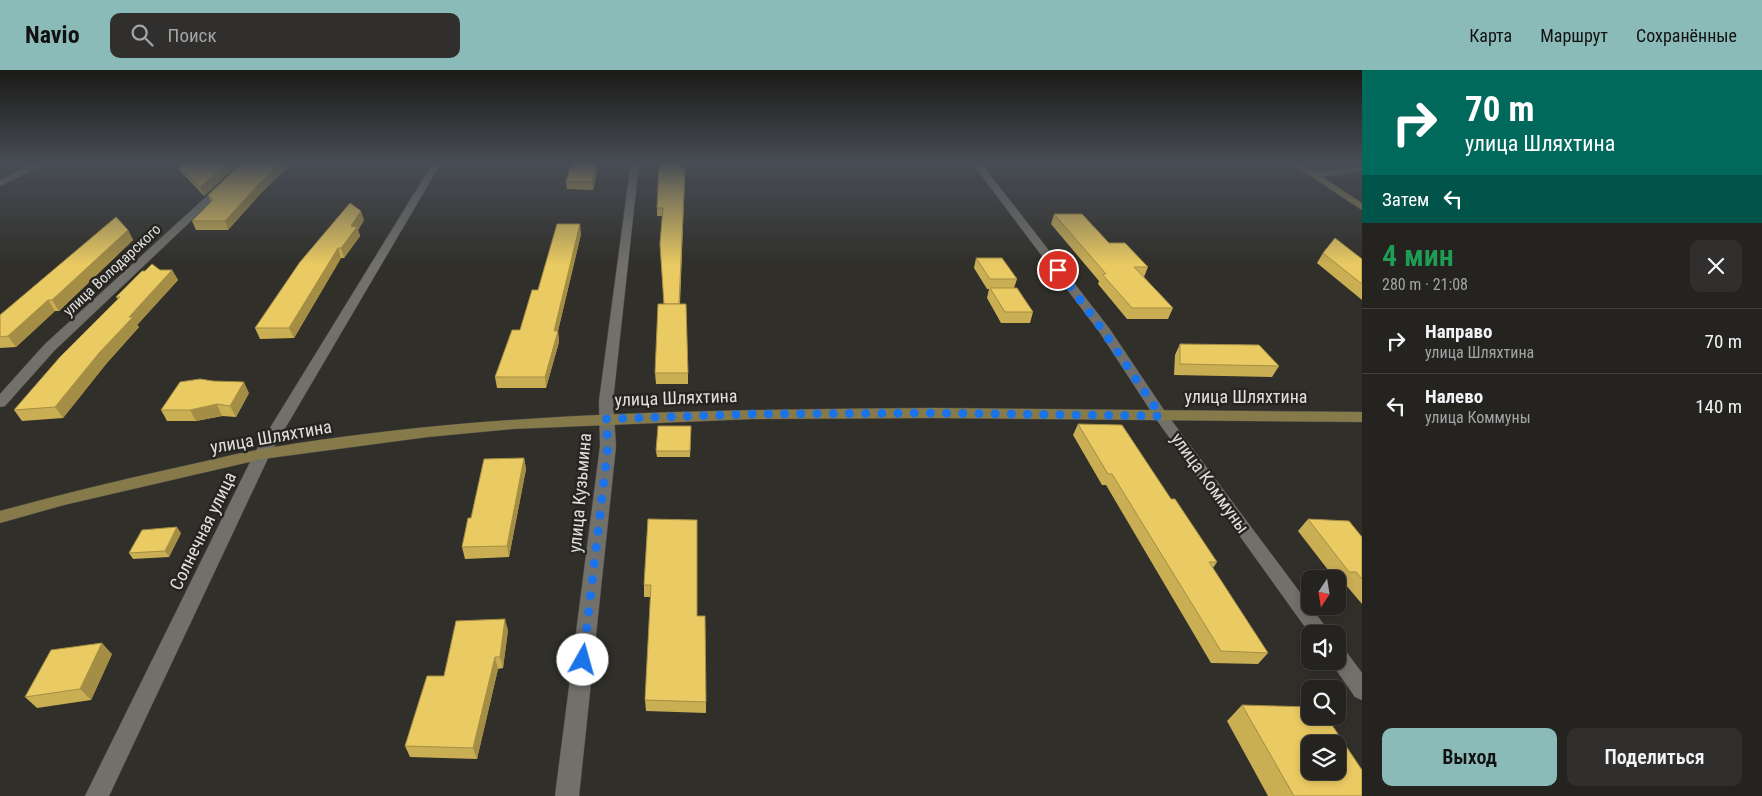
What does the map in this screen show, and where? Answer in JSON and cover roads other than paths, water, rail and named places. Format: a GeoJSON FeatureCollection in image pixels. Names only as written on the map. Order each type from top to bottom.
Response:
{"type":"FeatureCollection","features":[{"type":"Feature","properties":{"kind":"main road"},"geometry":{"type":"LineString","coordinates":[[1347,197],[1362,207]]}},
{"type":"Feature","properties":{"kind":"main road","name":"улица Шляхтина"},"geometry":{"type":"LineString","coordinates":[[0,517],[64,499],[262,454],[437,431],[512,424],[753,414],[934,413],[1362,417]]}},
{"type":"Feature","properties":{"kind":"street","name":"улица Володарского"},"geometry":{"type":"LineString","coordinates":[[0,403],[49,348],[212,197]]}},
{"type":"Feature","properties":{"kind":"street","name":"Солнечная улица"},"geometry":{"type":"LineString","coordinates":[[97,796],[262,454],[417,197]]}},
{"type":"Feature","properties":{"kind":"street","name":"улица Кузьмина"},"geometry":{"type":"LineString","coordinates":[[567,796],[608,446],[606,401],[631,197]]}},
{"type":"Feature","properties":{"kind":"street","name":"улица Коммуны"},"geometry":{"type":"LineString","coordinates":[[1002,197],[1104,332],[1161,416],[1314,625]]}},
{"type":"Feature","properties":{"kind":"street"},"geometry":{"type":"LineString","coordinates":[[1346,667],[1362,690]]}}]}
